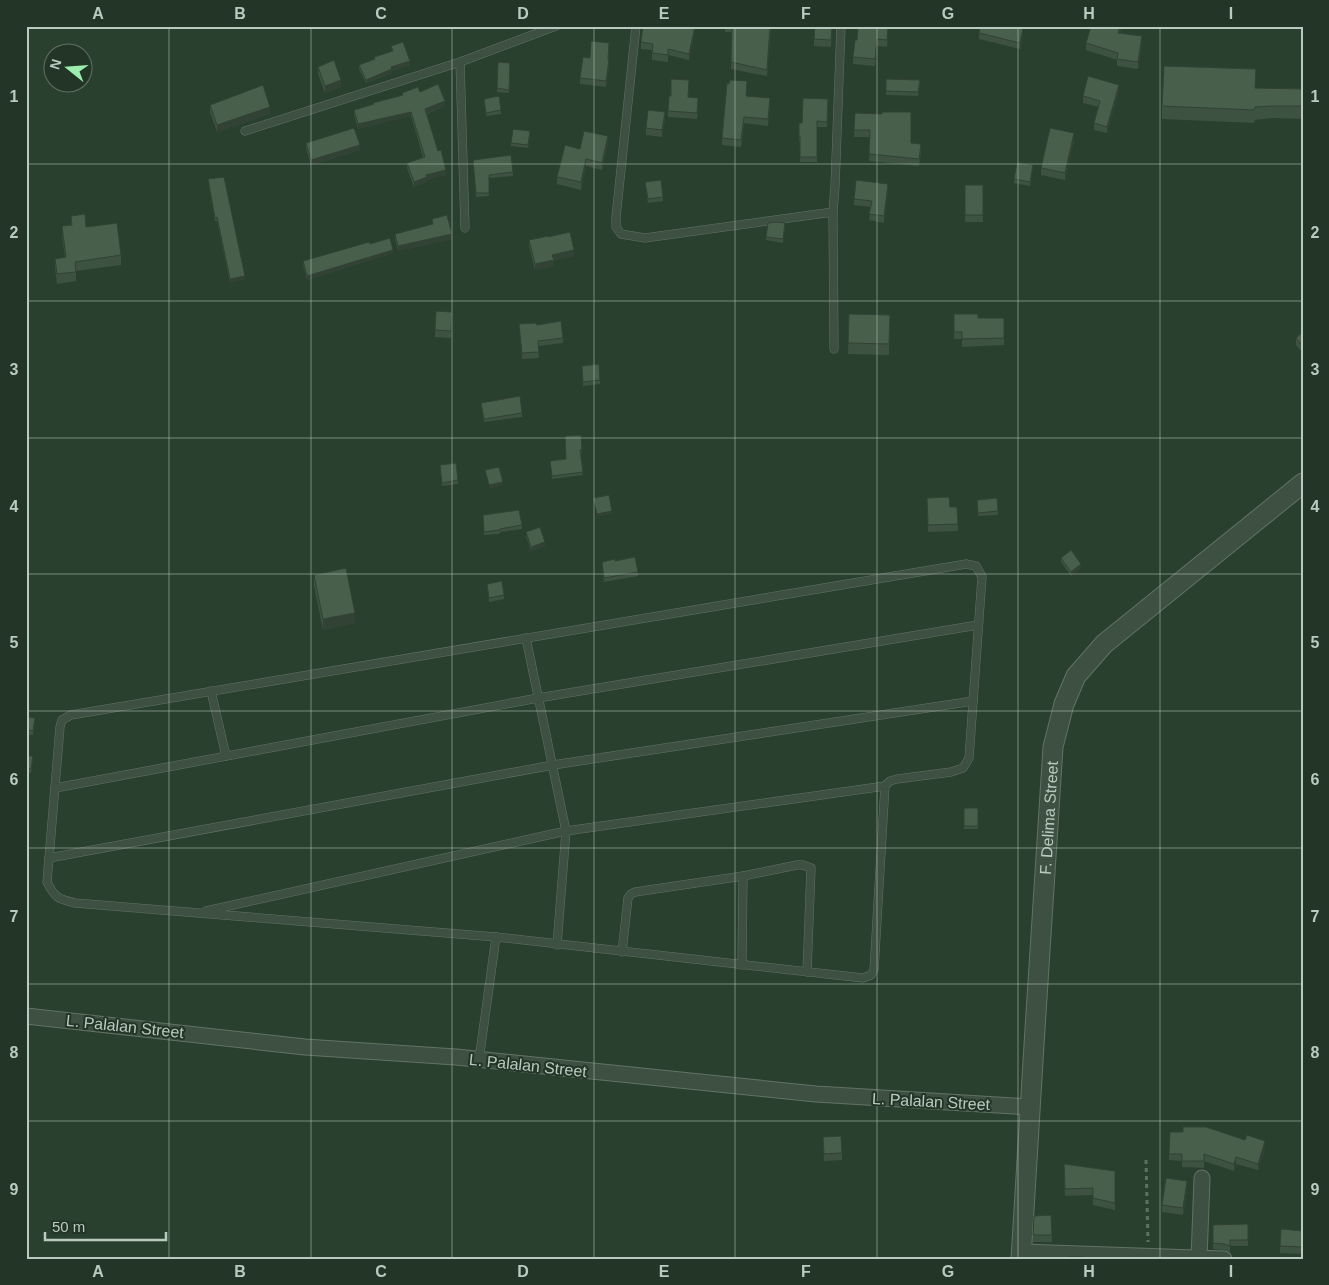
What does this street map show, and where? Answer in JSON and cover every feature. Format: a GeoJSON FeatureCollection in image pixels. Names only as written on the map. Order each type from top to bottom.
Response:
{"type":"FeatureCollection","features":[{"type":"Feature","properties":{"kind":"street","name":"F. Delima Street"},"geometry":{"type":"LineString","coordinates":[[1021,1255],[1053,747],[1064,704],[1076,676],[1104,644],[1303,483]]}},
{"type":"Feature","properties":{"kind":"street","name":"L. Palalan Street"},"geometry":{"type":"LineString","coordinates":[[26,1016],[305,1047],[479,1060],[816,1094],[1030,1107]]}},
{"type":"Feature","properties":{"kind":"street"},"geometry":{"type":"LineString","coordinates":[[1200,1258],[1202,1178]]}},
{"type":"Feature","properties":{"kind":"street"},"geometry":{"type":"LineString","coordinates":[[1021,1255],[1224,1259]]}},
{"type":"Feature","properties":{"kind":"lane"},"geometry":{"type":"LineString","coordinates":[[245,132],[460,62],[556,26]]}},
{"type":"Feature","properties":{"kind":"lane"},"geometry":{"type":"LineString","coordinates":[[636,26],[616,217],[616,227],[621,234],[645,238],[833,212]]}},
{"type":"Feature","properties":{"kind":"lane"},"geometry":{"type":"LineString","coordinates":[[834,349],[833,212],[841,26]]}},
{"type":"Feature","properties":{"kind":"lane"},"geometry":{"type":"LineString","coordinates":[[460,62],[465,228]]}},
{"type":"Feature","properties":{"kind":"lane"},"geometry":{"type":"LineString","coordinates":[[197,913],[566,831],[885,786],[890,781],[897,779],[951,772],[963,768],[969,758],[982,577],[976,566],[966,564],[71,715],[62,720],[60,727],[47,882],[53,894],[62,900],[75,903],[197,913],[496,937],[863,978],[870,975],[874,970],[885,786]]}},
{"type":"Feature","properties":{"kind":"lane"},"geometry":{"type":"LineString","coordinates":[[55,788],[538,698],[978,625]]}},
{"type":"Feature","properties":{"kind":"lane"},"geometry":{"type":"LineString","coordinates":[[526,638],[566,831],[557,945]]}},
{"type":"Feature","properties":{"kind":"lane"},"geometry":{"type":"LineString","coordinates":[[211,691],[226,756]]}},
{"type":"Feature","properties":{"kind":"lane"},"geometry":{"type":"LineString","coordinates":[[49,858],[553,765],[973,701]]}},
{"type":"Feature","properties":{"kind":"lane"},"geometry":{"type":"LineString","coordinates":[[622,952],[628,898],[635,892],[804,865],[811,868],[807,972]]}},
{"type":"Feature","properties":{"kind":"lane"},"geometry":{"type":"LineString","coordinates":[[742,965],[743,876]]}},
{"type":"Feature","properties":{"kind":"lane"},"geometry":{"type":"LineString","coordinates":[[479,1060],[496,937]]}},
{"type":"Feature","properties":{"kind":"path"},"geometry":{"type":"LineString","coordinates":[[1146,1160],[1148,1257]]}},
{"type":"Feature","properties":{"kind":"building"},"geometry":{"type":"Polygon","coordinates":[[[643,26],[695,26],[689,54],[668,49],[668,55],[652,53],[653,44],[641,42],[643,26]]]}},
{"type":"Feature","properties":{"kind":"building"},"geometry":{"type":"Polygon","coordinates":[[[732,26],[770,26],[767,70],[731,62],[732,26]]]}},
{"type":"Feature","properties":{"kind":"building"},"geometry":{"type":"Polygon","coordinates":[[[815,26],[832,26],[831,40],[814,39],[815,26]]]}},
{"type":"Feature","properties":{"kind":"building"},"geometry":{"type":"Polygon","coordinates":[[[858,26],[888,26],[887,40],[877,39],[875,59],[853,57],[858,26]]]}},
{"type":"Feature","properties":{"kind":"building"},"geometry":{"type":"Polygon","coordinates":[[[980,26],[1013,26],[1023,28],[1020,43],[979,33],[980,26]]]}},
{"type":"Feature","properties":{"kind":"building"},"geometry":{"type":"Polygon","coordinates":[[[1091,26],[1120,26],[1118,33],[1142,36],[1138,62],[1117,59],[1118,53],[1086,43],[1091,26]]]}},
{"type":"Feature","properties":{"kind":"building"},"geometry":{"type":"Polygon","coordinates":[[[591,41],[609,43],[606,81],[580,78],[583,57],[590,58],[591,41]]]}},
{"type":"Feature","properties":{"kind":"building"},"geometry":{"type":"Polygon","coordinates":[[[403,42],[410,61],[391,67],[392,69],[366,80],[359,65],[375,59],[374,57],[393,51],[391,46],[403,42]]]}},
{"type":"Feature","properties":{"kind":"building"},"geometry":{"type":"Polygon","coordinates":[[[334,60],[341,80],[325,86],[318,67],[334,60]]]}},
{"type":"Feature","properties":{"kind":"building"},"geometry":{"type":"Polygon","coordinates":[[[498,62],[510,63],[509,90],[497,88],[498,62]]]}},
{"type":"Feature","properties":{"kind":"building"},"geometry":{"type":"Polygon","coordinates":[[[1164,66],[1256,69],[1255,88],[1303,89],[1303,106],[1255,107],[1254,110],[1162,106],[1164,66]]]}},
{"type":"Feature","properties":{"kind":"building"},"geometry":{"type":"Polygon","coordinates":[[[1088,76],[1119,85],[1107,127],[1094,123],[1100,101],[1083,96],[1088,76]]]}},
{"type":"Feature","properties":{"kind":"building"},"geometry":{"type":"Polygon","coordinates":[[[671,79],[689,80],[688,97],[698,98],[697,113],[668,111],[669,96],[671,96],[671,79]]]}},
{"type":"Feature","properties":{"kind":"building"},"geometry":{"type":"Polygon","coordinates":[[[886,79],[920,80],[918,92],[886,91],[886,79]]]}},
{"type":"Feature","properties":{"kind":"building"},"geometry":{"type":"Polygon","coordinates":[[[730,80],[747,81],[746,96],[770,98],[768,119],[744,117],[741,140],[722,138],[727,83],[729,84],[730,80]]]}},
{"type":"Feature","properties":{"kind":"building"},"geometry":{"type":"Polygon","coordinates":[[[438,84],[445,101],[425,109],[438,151],[441,150],[446,170],[426,175],[427,177],[414,182],[407,163],[425,157],[411,112],[358,124],[354,110],[403,95],[402,93],[418,87],[420,92],[438,84]]]}},
{"type":"Feature","properties":{"kind":"building"},"geometry":{"type":"Polygon","coordinates":[[[263,85],[270,107],[217,125],[210,105],[263,85]]]}},
{"type":"Feature","properties":{"kind":"building"},"geometry":{"type":"Polygon","coordinates":[[[499,96],[501,110],[486,113],[484,99],[499,96]]]}},
{"type":"Feature","properties":{"kind":"building"},"geometry":{"type":"Polygon","coordinates":[[[803,98],[828,99],[827,122],[817,121],[817,157],[800,157],[799,123],[802,123],[803,98]]]}},
{"type":"Feature","properties":{"kind":"building"},"geometry":{"type":"Polygon","coordinates":[[[648,110],[665,112],[662,130],[646,128],[648,110]]]}},
{"type":"Feature","properties":{"kind":"building"},"geometry":{"type":"Polygon","coordinates":[[[882,112],[911,112],[911,143],[921,144],[919,159],[869,154],[870,130],[854,130],[855,113],[882,114],[882,112]]]}},
{"type":"Feature","properties":{"kind":"building"},"geometry":{"type":"Polygon","coordinates":[[[354,128],[360,145],[311,160],[306,143],[354,128]]]}},
{"type":"Feature","properties":{"kind":"building"},"geometry":{"type":"Polygon","coordinates":[[[1050,128],[1074,133],[1065,173],[1041,168],[1050,128]]]}},
{"type":"Feature","properties":{"kind":"building"},"geometry":{"type":"Polygon","coordinates":[[[513,129],[530,131],[528,145],[511,143],[513,129]]]}},
{"type":"Feature","properties":{"kind":"building"},"geometry":{"type":"Polygon","coordinates":[[[584,131],[608,136],[602,163],[586,159],[581,182],[557,177],[565,145],[580,149],[584,131]]]}},
{"type":"Feature","properties":{"kind":"building"},"geometry":{"type":"Polygon","coordinates":[[[511,155],[513,172],[489,175],[489,193],[476,193],[473,160],[511,155]]]}},
{"type":"Feature","properties":{"kind":"building"},"geometry":{"type":"Polygon","coordinates":[[[1017,162],[1033,165],[1030,182],[1014,179],[1017,162]]]}},
{"type":"Feature","properties":{"kind":"building"},"geometry":{"type":"Polygon","coordinates":[[[224,177],[245,276],[230,279],[217,217],[215,218],[208,179],[224,177]]]}},
{"type":"Feature","properties":{"kind":"building"},"geometry":{"type":"Polygon","coordinates":[[[661,180],[663,197],[648,199],[645,182],[661,180]]]}},
{"type":"Feature","properties":{"kind":"building"},"geometry":{"type":"Polygon","coordinates":[[[856,180],[888,184],[884,216],[869,214],[872,201],[854,199],[856,180]]]}},
{"type":"Feature","properties":{"kind":"building"},"geometry":{"type":"Polygon","coordinates":[[[965,185],[983,185],[983,215],[965,215],[965,185]]]}},
{"type":"Feature","properties":{"kind":"building"},"geometry":{"type":"Polygon","coordinates":[[[85,214],[86,227],[117,223],[121,255],[75,262],[76,272],[57,274],[55,259],[66,257],[62,226],[72,225],[71,216],[85,214]]]}},
{"type":"Feature","properties":{"kind":"building"},"geometry":{"type":"Polygon","coordinates":[[[447,215],[452,234],[398,246],[395,234],[433,224],[432,219],[447,215]]]}},
{"type":"Feature","properties":{"kind":"building"},"geometry":{"type":"Polygon","coordinates":[[[768,223],[785,223],[783,239],[766,237],[768,223]]]}},
{"type":"Feature","properties":{"kind":"building"},"geometry":{"type":"Polygon","coordinates":[[[570,232],[574,250],[552,255],[554,260],[535,264],[529,240],[570,232]]]}},
{"type":"Feature","properties":{"kind":"building"},"geometry":{"type":"Polygon","coordinates":[[[390,238],[393,250],[307,276],[303,261],[369,242],[370,244],[390,238]]]}},
{"type":"Feature","properties":{"kind":"building"},"geometry":{"type":"Polygon","coordinates":[[[436,311],[452,312],[451,331],[435,330],[436,311]]]}},
{"type":"Feature","properties":{"kind":"building"},"geometry":{"type":"Polygon","coordinates":[[[849,314],[890,315],[889,344],[848,343],[849,314]]]}},
{"type":"Feature","properties":{"kind":"building"},"geometry":{"type":"Polygon","coordinates":[[[954,314],[978,314],[978,318],[1004,318],[1004,338],[962,339],[962,332],[954,332],[954,314]]]}},
{"type":"Feature","properties":{"kind":"building"},"geometry":{"type":"Polygon","coordinates":[[[561,321],[563,338],[538,341],[539,352],[522,353],[519,324],[536,323],[537,325],[561,321]]]}},
{"type":"Feature","properties":{"kind":"building"},"geometry":{"type":"Polygon","coordinates":[[[1303,332],[1303,346],[1296,338],[1303,332]]]}},
{"type":"Feature","properties":{"kind":"building"},"geometry":{"type":"Polygon","coordinates":[[[599,364],[600,380],[583,382],[582,366],[599,364]]]}},
{"type":"Feature","properties":{"kind":"building"},"geometry":{"type":"Polygon","coordinates":[[[520,396],[522,413],[484,419],[481,403],[520,396]]]}},
{"type":"Feature","properties":{"kind":"building"},"geometry":{"type":"Polygon","coordinates":[[[581,435],[582,450],[580,450],[583,472],[552,476],[550,461],[566,459],[565,436],[581,435]]]}},
{"type":"Feature","properties":{"kind":"building"},"geometry":{"type":"Polygon","coordinates":[[[456,463],[458,480],[442,483],[440,465],[456,463]]]}},
{"type":"Feature","properties":{"kind":"building"},"geometry":{"type":"Polygon","coordinates":[[[499,467],[503,482],[489,485],[485,470],[499,467]]]}},
{"type":"Feature","properties":{"kind":"building"},"geometry":{"type":"Polygon","coordinates":[[[609,495],[612,511],[597,514],[593,498],[609,495]]]}},
{"type":"Feature","properties":{"kind":"building"},"geometry":{"type":"Polygon","coordinates":[[[949,497],[950,507],[957,507],[958,524],[928,525],[927,498],[949,497]]]}},
{"type":"Feature","properties":{"kind":"building"},"geometry":{"type":"Polygon","coordinates":[[[997,498],[998,511],[978,513],[977,500],[997,498]]]}},
{"type":"Feature","properties":{"kind":"building"},"geometry":{"type":"Polygon","coordinates":[[[519,510],[522,525],[484,532],[483,515],[519,510]]]}},
{"type":"Feature","properties":{"kind":"building"},"geometry":{"type":"Polygon","coordinates":[[[540,527],[545,542],[531,547],[526,532],[540,527]]]}},
{"type":"Feature","properties":{"kind":"building"},"geometry":{"type":"Polygon","coordinates":[[[1071,550],[1081,564],[1071,572],[1061,558],[1071,550]]]}},
{"type":"Feature","properties":{"kind":"building"},"geometry":{"type":"Polygon","coordinates":[[[635,557],[638,572],[604,578],[602,562],[635,557]]]}},
{"type":"Feature","properties":{"kind":"building"},"geometry":{"type":"Polygon","coordinates":[[[346,568],[355,613],[323,619],[314,575],[346,568]]]}},
{"type":"Feature","properties":{"kind":"building"},"geometry":{"type":"Polygon","coordinates":[[[502,581],[504,595],[489,598],[487,584],[502,581]]]}},
{"type":"Feature","properties":{"kind":"building"},"geometry":{"type":"Polygon","coordinates":[[[26,702],[29,702],[27,717],[35,718],[33,731],[29,730],[26,751],[26,702]]]}},
{"type":"Feature","properties":{"kind":"building"},"geometry":{"type":"Polygon","coordinates":[[[26,756],[33,756],[31,769],[27,768],[26,777],[26,756]]]}},
{"type":"Feature","properties":{"kind":"building"},"geometry":{"type":"Polygon","coordinates":[[[964,808],[978,808],[978,826],[964,826],[964,808]]]}},
{"type":"Feature","properties":{"kind":"building"},"geometry":{"type":"Polygon","coordinates":[[[1183,1127],[1206,1127],[1245,1140],[1247,1135],[1265,1141],[1258,1164],[1236,1157],[1234,1164],[1204,1154],[1204,1161],[1182,1161],[1182,1154],[1169,1154],[1170,1132],[1183,1132],[1183,1127]]]}},
{"type":"Feature","properties":{"kind":"building"},"geometry":{"type":"Polygon","coordinates":[[[841,1136],[842,1153],[824,1154],[823,1137],[841,1136]]]}},
{"type":"Feature","properties":{"kind":"building"},"geometry":{"type":"Polygon","coordinates":[[[1064,1164],[1115,1171],[1115,1203],[1093,1198],[1093,1188],[1065,1189],[1064,1164]]]}},
{"type":"Feature","properties":{"kind":"building"},"geometry":{"type":"Polygon","coordinates":[[[1166,1178],[1187,1181],[1183,1208],[1162,1205],[1166,1178]]]}},
{"type":"Feature","properties":{"kind":"building"},"geometry":{"type":"Polygon","coordinates":[[[1051,1215],[1052,1235],[1033,1235],[1034,1216],[1051,1215]]]}},
{"type":"Feature","properties":{"kind":"building"},"geometry":{"type":"Polygon","coordinates":[[[1248,1224],[1248,1240],[1230,1240],[1230,1246],[1213,1243],[1213,1225],[1248,1224]]]}},
{"type":"Feature","properties":{"kind":"building"},"geometry":{"type":"Polygon","coordinates":[[[1281,1229],[1303,1231],[1303,1247],[1280,1246],[1281,1229]]]}},
{"type":"Feature","properties":{"kind":"building"},"geometry":{"type":"Polygon","coordinates":[[[1068,1257],[1084,1257],[1084,1259],[1068,1259],[1068,1257]]]}},
{"type":"Feature","properties":{"kind":"building"},"geometry":{"type":"Polygon","coordinates":[[[1029,1258],[1068,1259],[1027,1259],[1029,1258]]]}}]}
